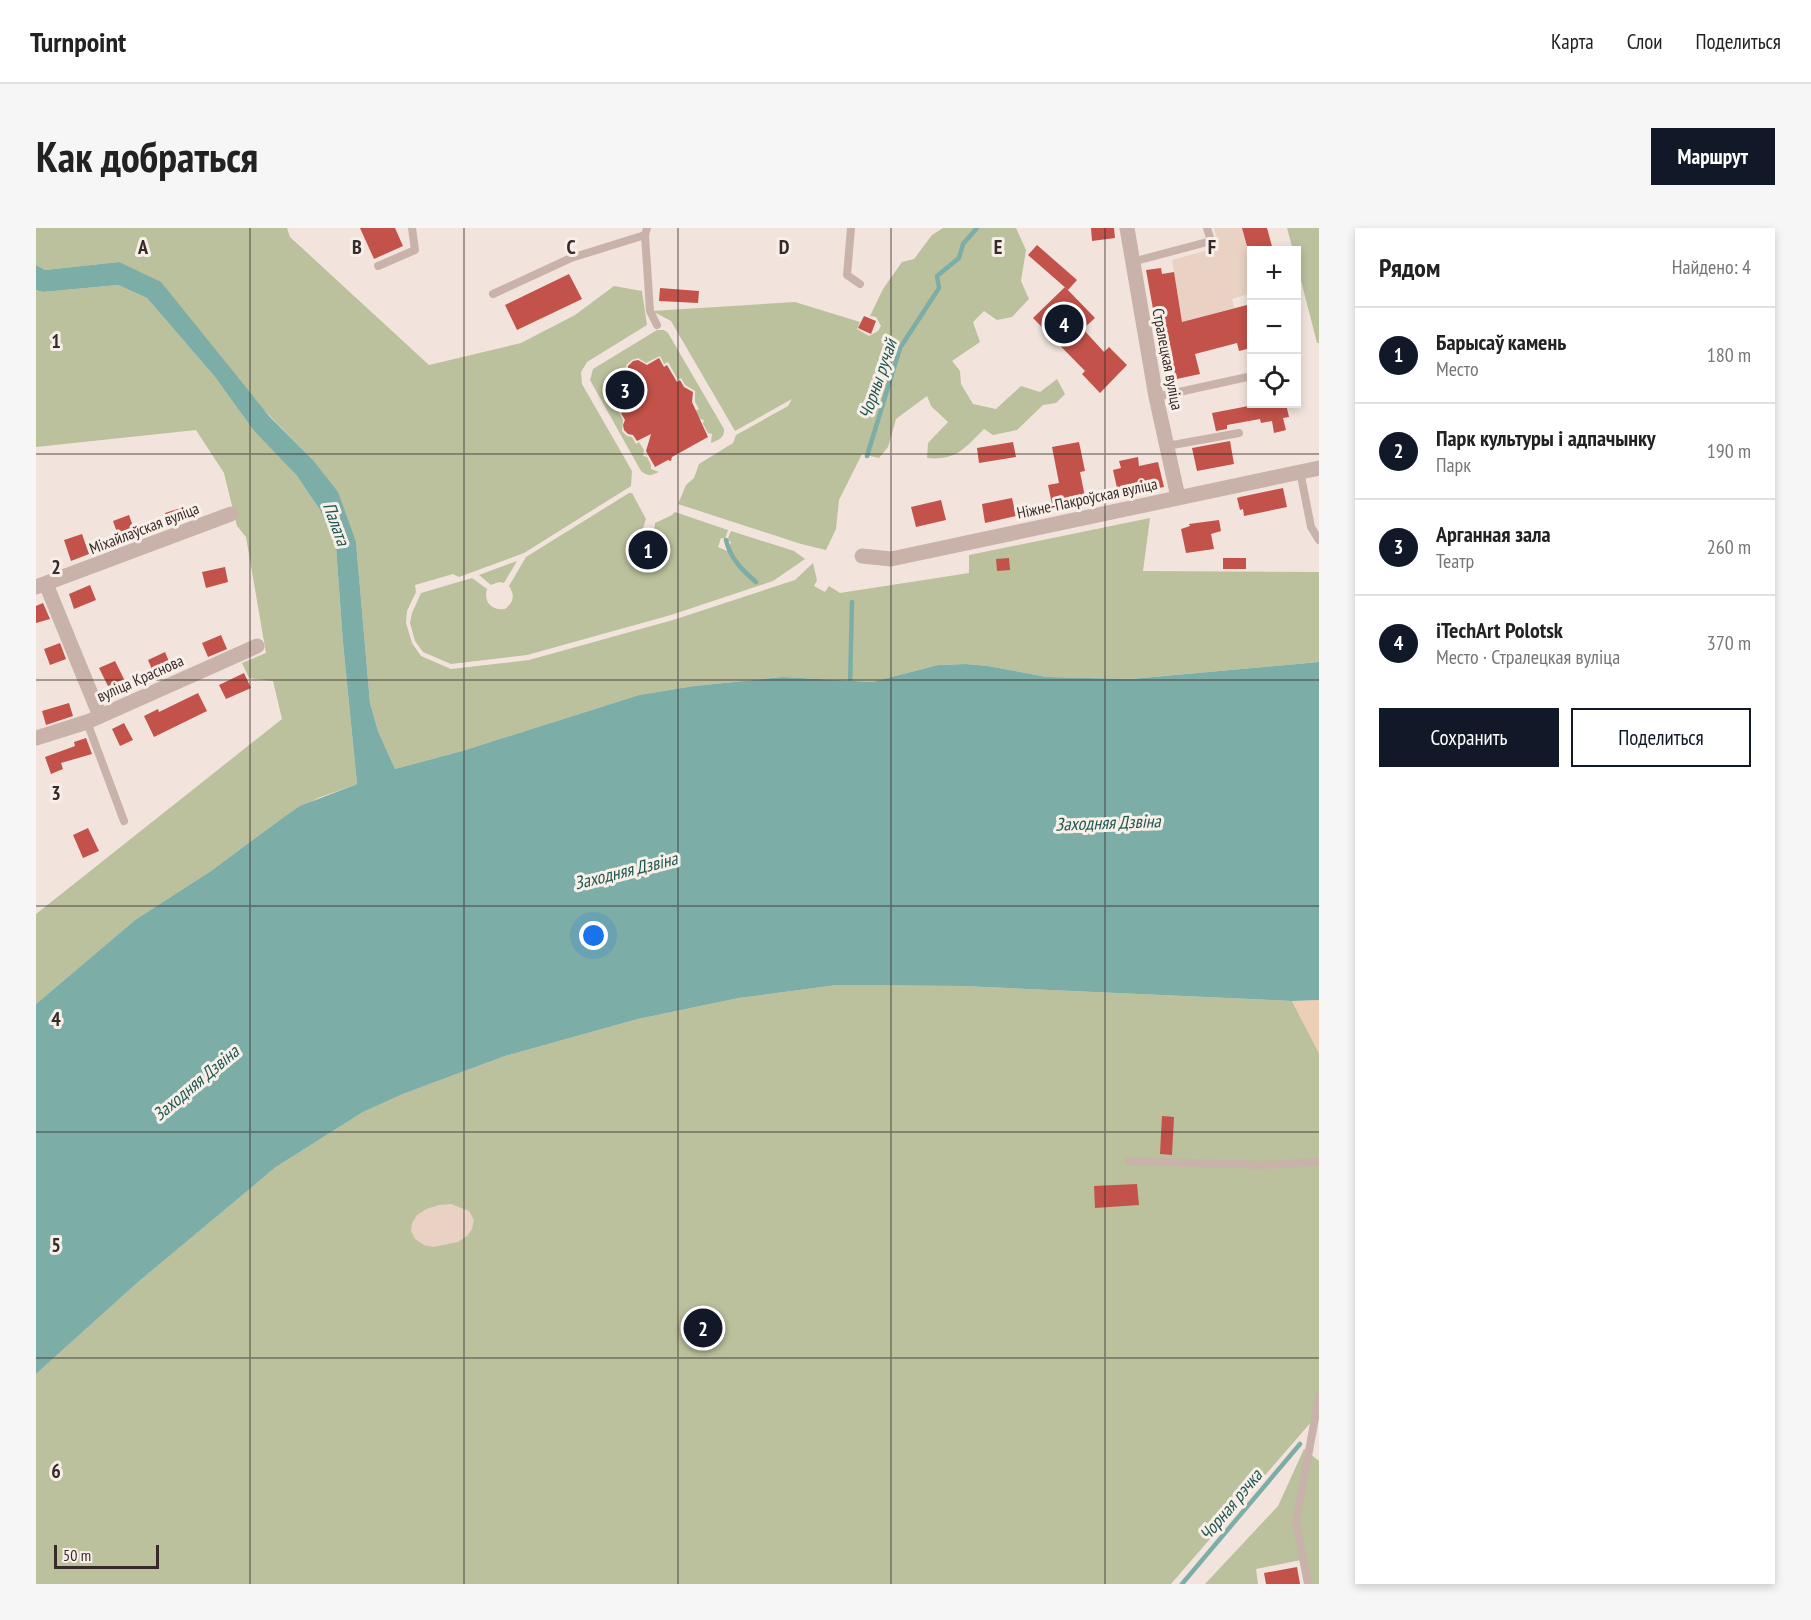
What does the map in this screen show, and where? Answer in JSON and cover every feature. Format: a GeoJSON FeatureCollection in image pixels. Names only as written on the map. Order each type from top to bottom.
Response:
{"type":"FeatureCollection","features":[{"type":"Feature","properties":{"kind":"street","name":"Стралецкая вуліца"},"geometry":{"type":"LineString","coordinates":[[1127,228],[1131,262],[1156,397],[1178,497]]}},
{"type":"Feature","properties":{"kind":"street","name":"Ніжне-Пакроўская вуліца"},"geometry":{"type":"LineString","coordinates":[[862,556],[891,559],[1319,468]]}},
{"type":"Feature","properties":{"kind":"street","name":"Міхайлаўская вуліца"},"geometry":{"type":"LineString","coordinates":[[41,586],[231,514]]}},
{"type":"Feature","properties":{"kind":"street"},"geometry":{"type":"LineString","coordinates":[[41,586],[94,719]]}},
{"type":"Feature","properties":{"kind":"street","name":"вуліца Краснова"},"geometry":{"type":"LineString","coordinates":[[36,738],[94,719],[257,646]]}},
{"type":"Feature","properties":{"kind":"lane"},"geometry":{"type":"LineString","coordinates":[[378,266],[415,250],[412,228]]}},
{"type":"Feature","properties":{"kind":"lane"},"geometry":{"type":"LineString","coordinates":[[851,228],[848,275],[860,284]]}},
{"type":"Feature","properties":{"kind":"lane"},"geometry":{"type":"LineString","coordinates":[[1131,262],[1211,241],[1207,228]]}},
{"type":"Feature","properties":{"kind":"lane"},"geometry":{"type":"LineString","coordinates":[[493,294],[571,258],[646,232],[650,311],[657,325]]}},
{"type":"Feature","properties":{"kind":"lane"},"geometry":{"type":"LineString","coordinates":[[1156,397],[1247,377]]}},
{"type":"Feature","properties":{"kind":"lane"},"geometry":{"type":"LineString","coordinates":[[1167,446],[1239,433]]}},
{"type":"Feature","properties":{"kind":"lane"},"geometry":{"type":"LineString","coordinates":[[1300,471],[1311,527],[1319,540]]}},
{"type":"Feature","properties":{"kind":"lane"},"geometry":{"type":"LineString","coordinates":[[94,719],[124,821]]}},
{"type":"Feature","properties":{"kind":"lane"},"geometry":{"type":"LineString","coordinates":[[1129,1161],[1263,1165],[1319,1162]]}},
{"type":"Feature","properties":{"kind":"lane"},"geometry":{"type":"LineString","coordinates":[[1308,1584],[1296,1522],[1319,1396]]}},
{"type":"Feature","properties":{"kind":"green space"},"geometry":{"type":"Polygon","coordinates":[[[36,228],[287,228],[290,237],[429,365],[521,343],[575,315],[614,286],[642,291],[647,325],[587,362],[581,372],[582,384],[632,471],[631,486],[524,553],[459,577],[453,574],[415,585],[416,592],[407,611],[406,623],[412,643],[421,656],[451,669],[529,660],[673,620],[795,580],[813,563],[817,580],[814,586],[825,592],[829,586],[840,593],[969,573],[969,555],[1150,518],[1143,571],[1319,572],[1319,662],[1131,679],[1047,677],[988,666],[938,665],[872,682],[783,677],[694,686],[639,695],[462,751],[395,769],[378,731],[370,703],[356,542],[312,459],[119,262],[45,270],[36,265],[36,228]]]}},
{"type":"Feature","properties":{"kind":"green space"},"geometry":{"type":"Polygon","coordinates":[[[943,228],[1016,228],[1026,250],[1021,281],[1029,299],[1012,317],[997,320],[984,311],[973,322],[980,342],[952,361],[960,371],[961,384],[973,404],[996,409],[1021,386],[1040,392],[1057,379],[1065,394],[1056,403],[1043,405],[1017,430],[993,435],[984,429],[959,452],[937,458],[927,458],[928,443],[948,422],[931,406],[927,396],[896,419],[888,447],[879,458],[862,454],[839,500],[836,529],[826,550],[678,504],[686,485],[694,478],[699,464],[733,443],[736,435],[788,406],[792,399],[735,431],[671,321],[652,311],[795,302],[860,322],[857,329],[869,336],[878,331],[881,326],[876,317],[870,316],[883,289],[902,262],[914,259],[932,235],[943,228]]]}},
{"type":"Feature","properties":{"kind":"green space"},"geometry":{"type":"Polygon","coordinates":[[[1287,228],[1319,228],[1319,343],[1317,343],[1301,281],[1301,246],[1292,246],[1287,228]]]}},
{"type":"Feature","properties":{"kind":"green space"},"geometry":{"type":"Polygon","coordinates":[[[118,285],[147,298],[215,377],[254,431],[297,476],[320,510],[336,547],[357,784],[318,798],[277,822],[211,871],[135,920],[36,1004],[36,914],[282,719],[273,681],[249,678],[242,663],[266,653],[246,537],[237,526],[224,473],[196,430],[36,447],[36,290],[43,292],[118,285]]]}},
{"type":"Feature","properties":{"kind":"green space"},"geometry":{"type":"Polygon","coordinates":[[[657,330],[664,330],[668,333],[724,432],[720,438],[711,443],[712,434],[708,433],[703,424],[704,420],[700,419],[695,411],[699,409],[695,402],[695,391],[685,385],[681,378],[678,380],[668,362],[664,364],[660,356],[646,363],[638,358],[632,360],[626,365],[627,374],[612,382],[617,390],[612,393],[622,410],[619,412],[623,420],[622,431],[632,437],[636,444],[639,442],[644,450],[643,456],[647,457],[651,469],[659,472],[650,475],[641,471],[590,380],[593,369],[657,330]]]}},
{"type":"Feature","properties":{"kind":"green space"},"geometry":{"type":"Polygon","coordinates":[[[632,493],[646,519],[635,553],[643,566],[655,565],[662,560],[654,534],[655,523],[675,512],[728,530],[725,539],[721,538],[718,547],[727,551],[731,542],[727,540],[731,531],[794,551],[805,559],[773,581],[671,615],[527,655],[451,664],[423,652],[415,641],[410,623],[421,593],[472,578],[487,589],[486,598],[490,605],[496,609],[505,609],[513,598],[509,586],[526,557],[632,493]]]}},
{"type":"Feature","properties":{"kind":"green space"},"geometry":{"type":"Polygon","coordinates":[[[517,561],[504,583],[491,585],[479,575],[517,561]]]}},
{"type":"Feature","properties":{"kind":"green space"},"geometry":{"type":"Polygon","coordinates":[[[837,985],[962,986],[1292,1001],[1319,1053],[1319,1413],[1171,1584],[36,1584],[36,1374],[137,1283],[276,1167],[363,1112],[403,1094],[505,1056],[638,1019],[739,998],[837,985]]]}},
{"type":"Feature","properties":{"kind":"green space"},"geometry":{"type":"Polygon","coordinates":[[[1304,1449],[1319,1461],[1319,1584],[1311,1584],[1306,1559],[1256,1569],[1258,1584],[1205,1584],[1278,1506],[1304,1449]]]}},
{"type":"Feature","properties":{"kind":"sand"},"geometry":{"type":"Polygon","coordinates":[[[1319,1000],[1319,1053],[1292,1001],[1319,1000]]]}},
{"type":"Feature","properties":{"kind":"shaded area"},"geometry":{"type":"Polygon","coordinates":[[[1214,228],[1242,228],[1247,248],[1247,294],[1232,299],[1234,308],[1182,322],[1172,260],[1219,247],[1214,228]]]}},
{"type":"Feature","properties":{"kind":"shaded area"},"geometry":{"type":"Polygon","coordinates":[[[451,1204],[469,1211],[474,1220],[467,1236],[458,1242],[433,1247],[424,1245],[415,1239],[411,1231],[412,1223],[417,1215],[426,1209],[451,1204]]]}},
{"type":"Feature","properties":{"kind":"water"},"geometry":{"type":"Polygon","coordinates":[[[119,262],[161,282],[269,416],[312,459],[338,492],[356,542],[370,703],[378,731],[395,769],[462,751],[639,695],[694,686],[783,677],[872,682],[938,665],[988,666],[1047,677],[1131,679],[1319,662],[1319,1000],[1292,1001],[962,986],[837,985],[739,998],[638,1019],[505,1056],[403,1094],[363,1112],[276,1167],[137,1283],[36,1374],[36,1004],[135,920],[211,871],[300,806],[357,784],[336,547],[320,510],[297,476],[254,431],[215,377],[147,298],[118,285],[43,292],[36,290],[36,265],[45,270],[119,262]]]}},
{"type":"Feature","properties":{"kind":"building"},"geometry":{"type":"Polygon","coordinates":[[[360,228],[395,228],[403,246],[374,259],[360,228]]]}},
{"type":"Feature","properties":{"kind":"building"},"geometry":{"type":"Polygon","coordinates":[[[1091,228],[1114,228],[1115,238],[1092,241],[1091,228]]]}},
{"type":"Feature","properties":{"kind":"building"},"geometry":{"type":"Polygon","coordinates":[[[1242,228],[1267,228],[1272,246],[1247,246],[1242,228]]]}},
{"type":"Feature","properties":{"kind":"building"},"geometry":{"type":"Polygon","coordinates":[[[1037,245],[1077,280],[1068,290],[1028,255],[1037,245]]]}},
{"type":"Feature","properties":{"kind":"building"},"geometry":{"type":"Polygon","coordinates":[[[1161,268],[1162,274],[1174,272],[1182,322],[1247,305],[1247,349],[1239,351],[1237,343],[1195,354],[1200,374],[1172,380],[1155,320],[1146,270],[1161,268]]]}},
{"type":"Feature","properties":{"kind":"building"},"geometry":{"type":"Polygon","coordinates":[[[569,274],[582,299],[517,330],[505,305],[569,274]]]}},
{"type":"Feature","properties":{"kind":"building"},"geometry":{"type":"Polygon","coordinates":[[[1065,287],[1095,318],[1083,329],[1104,352],[1109,347],[1127,365],[1100,393],[1082,374],[1085,371],[1033,318],[1065,287]]]}},
{"type":"Feature","properties":{"kind":"building"},"geometry":{"type":"Polygon","coordinates":[[[660,288],[699,291],[698,303],[659,301],[660,288]]]}},
{"type":"Feature","properties":{"kind":"building"},"geometry":{"type":"Polygon","coordinates":[[[864,316],[876,321],[871,334],[858,328],[864,316]]]}},
{"type":"Feature","properties":{"kind":"building"},"geometry":{"type":"Polygon","coordinates":[[[659,358],[664,367],[667,365],[677,382],[680,380],[684,387],[693,392],[692,402],[708,437],[672,457],[671,461],[668,460],[655,467],[646,451],[651,434],[637,441],[633,435],[624,430],[625,420],[621,413],[625,411],[615,393],[619,391],[615,383],[628,375],[628,366],[633,361],[638,360],[647,365],[659,358]]]}},
{"type":"Feature","properties":{"kind":"building"},"geometry":{"type":"Polygon","coordinates":[[[1247,406],[1287,408],[1289,417],[1283,418],[1286,430],[1274,433],[1272,421],[1261,423],[1260,419],[1227,425],[1227,429],[1216,431],[1212,413],[1247,406]]]}},
{"type":"Feature","properties":{"kind":"building"},"geometry":{"type":"Polygon","coordinates":[[[1230,441],[1234,464],[1197,471],[1192,448],[1230,441]]]}},
{"type":"Feature","properties":{"kind":"building"},"geometry":{"type":"Polygon","coordinates":[[[1013,442],[1016,457],[979,463],[977,448],[1013,442]]]}},
{"type":"Feature","properties":{"kind":"building"},"geometry":{"type":"Polygon","coordinates":[[[1079,442],[1085,471],[1080,472],[1086,502],[1053,509],[1048,485],[1059,483],[1052,447],[1079,442]]]}},
{"type":"Feature","properties":{"kind":"building"},"geometry":{"type":"Polygon","coordinates":[[[1138,457],[1139,466],[1158,462],[1164,487],[1119,497],[1113,470],[1121,468],[1119,461],[1138,457]]]}},
{"type":"Feature","properties":{"kind":"building"},"geometry":{"type":"Polygon","coordinates":[[[1283,488],[1287,507],[1244,516],[1243,509],[1240,510],[1237,498],[1283,488]]]}},
{"type":"Feature","properties":{"kind":"building"},"geometry":{"type":"Polygon","coordinates":[[[1012,498],[1016,516],[985,523],[982,504],[1012,498]]]}},
{"type":"Feature","properties":{"kind":"building"},"geometry":{"type":"Polygon","coordinates":[[[941,500],[946,520],[916,527],[911,507],[941,500]]]}},
{"type":"Feature","properties":{"kind":"building"},"geometry":{"type":"Polygon","coordinates":[[[184,507],[189,519],[170,527],[165,513],[184,507]]]}},
{"type":"Feature","properties":{"kind":"building"},"geometry":{"type":"Polygon","coordinates":[[[129,515],[137,538],[121,544],[113,521],[129,515]]]}},
{"type":"Feature","properties":{"kind":"building"},"geometry":{"type":"Polygon","coordinates":[[[1219,520],[1221,531],[1211,534],[1214,549],[1186,553],[1181,529],[1190,526],[1189,524],[1219,520]]]}},
{"type":"Feature","properties":{"kind":"building"},"geometry":{"type":"Polygon","coordinates":[[[82,534],[89,554],[71,561],[64,540],[82,534]]]}},
{"type":"Feature","properties":{"kind":"building"},"geometry":{"type":"Polygon","coordinates":[[[1009,558],[1010,570],[997,571],[996,559],[1009,558]]]}},
{"type":"Feature","properties":{"kind":"building"},"geometry":{"type":"Polygon","coordinates":[[[1223,558],[1246,558],[1246,569],[1223,569],[1223,558]]]}},
{"type":"Feature","properties":{"kind":"building"},"geometry":{"type":"Polygon","coordinates":[[[225,567],[228,582],[206,588],[202,572],[225,567]]]}},
{"type":"Feature","properties":{"kind":"building"},"geometry":{"type":"Polygon","coordinates":[[[90,585],[96,600],[74,609],[69,594],[90,585]]]}},
{"type":"Feature","properties":{"kind":"building"},"geometry":{"type":"Polygon","coordinates":[[[43,603],[50,619],[36,623],[36,606],[43,603]]]}},
{"type":"Feature","properties":{"kind":"building"},"geometry":{"type":"Polygon","coordinates":[[[221,635],[227,649],[208,657],[202,643],[221,635]]]}},
{"type":"Feature","properties":{"kind":"building"},"geometry":{"type":"Polygon","coordinates":[[[60,643],[66,659],[50,665],[44,649],[60,643]]]}},
{"type":"Feature","properties":{"kind":"building"},"geometry":{"type":"Polygon","coordinates":[[[165,652],[173,671],[156,679],[148,660],[165,652]]]}},
{"type":"Feature","properties":{"kind":"building"},"geometry":{"type":"Polygon","coordinates":[[[115,661],[124,679],[108,686],[99,668],[115,661]]]}},
{"type":"Feature","properties":{"kind":"building"},"geometry":{"type":"Polygon","coordinates":[[[244,673],[251,688],[226,699],[219,685],[244,673]]]}},
{"type":"Feature","properties":{"kind":"building"},"geometry":{"type":"Polygon","coordinates":[[[198,693],[207,711],[154,737],[144,716],[158,709],[159,712],[198,693]]]}},
{"type":"Feature","properties":{"kind":"building"},"geometry":{"type":"Polygon","coordinates":[[[69,703],[73,716],[46,725],[42,711],[69,703]]]}},
{"type":"Feature","properties":{"kind":"building"},"geometry":{"type":"Polygon","coordinates":[[[124,723],[133,740],[120,746],[112,729],[124,723]]]}},
{"type":"Feature","properties":{"kind":"building"},"geometry":{"type":"Polygon","coordinates":[[[86,738],[92,754],[61,763],[63,769],[51,774],[45,757],[75,746],[74,742],[86,738]]]}},
{"type":"Feature","properties":{"kind":"building"},"geometry":{"type":"Polygon","coordinates":[[[88,828],[99,851],[83,858],[73,835],[88,828]]]}},
{"type":"Feature","properties":{"kind":"building"},"geometry":{"type":"Polygon","coordinates":[[[1162,1116],[1174,1117],[1172,1155],[1160,1154],[1162,1116]]]}},
{"type":"Feature","properties":{"kind":"building"},"geometry":{"type":"Polygon","coordinates":[[[1137,1184],[1139,1205],[1095,1208],[1094,1186],[1137,1184]]]}},
{"type":"Feature","properties":{"kind":"building"},"geometry":{"type":"Polygon","coordinates":[[[1297,1567],[1300,1584],[1266,1584],[1264,1573],[1297,1567]]]}},
{"type":"Feature","properties":{"kind":"waterway","name":"Чорны ручай"},"geometry":{"type":"LineString","coordinates":[[867,456],[900,348],[939,288],[937,276],[959,258],[963,244],[977,228]]}},
{"type":"Feature","properties":{"kind":"waterway"},"geometry":{"type":"LineString","coordinates":[[726,540],[737,563],[756,582]]}},
{"type":"Feature","properties":{"kind":"waterway","name":"Чорны ручай"},"geometry":{"type":"LineString","coordinates":[[850,686],[852,602]]}},
{"type":"Feature","properties":{"kind":"waterway","name":"Чорная рэчка"},"geometry":{"type":"LineString","coordinates":[[1182,1584],[1300,1444]]}},
{"type":"Feature","properties":{"kind":"place","name":"iTechArt Polotsk"},"geometry":{"type":"Point","coordinates":[1064,324]}},
{"type":"Feature","properties":{"kind":"place","name":"Арганная зала"},"geometry":{"type":"Point","coordinates":[625,390]}},
{"type":"Feature","properties":{"kind":"place","name":"Барысаў камень"},"geometry":{"type":"Point","coordinates":[648,550]}},
{"type":"Feature","properties":{"kind":"place","name":"Парк культуры і адпачынку"},"geometry":{"type":"Point","coordinates":[703,1328]}},
{"type":"Feature","properties":{"kind":"water label","name":"Палата"},"geometry":{"type":"Point","coordinates":[336,524]}},
{"type":"Feature","properties":{"kind":"water label","name":"Заходняя Дзвіна"},"geometry":{"type":"Point","coordinates":[1108,823]}},
{"type":"Feature","properties":{"kind":"water label","name":"Заходняя Дзвіна"},"geometry":{"type":"Point","coordinates":[626,871]}},
{"type":"Feature","properties":{"kind":"water label","name":"Заходняя Дзвіна"},"geometry":{"type":"Point","coordinates":[196,1083]}}]}
